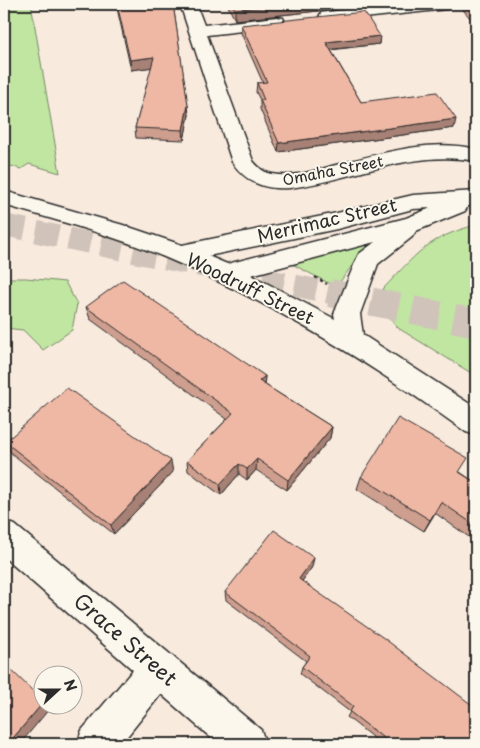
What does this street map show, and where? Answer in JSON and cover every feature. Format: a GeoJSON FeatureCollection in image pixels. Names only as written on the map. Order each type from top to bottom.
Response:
{"type":"FeatureCollection","features":[{"type":"Feature","properties":{"kind":"street","name":"Omaha Street"},"geometry":{"type":"LineString","coordinates":[[188,4],[244,162],[250,172],[258,178],[270,181],[296,181],[408,156],[451,150],[476,155]]}},
{"type":"Feature","properties":{"kind":"street"},"geometry":{"type":"LineString","coordinates":[[312,18],[447,4]]}},
{"type":"Feature","properties":{"kind":"street"},"geometry":{"type":"LineString","coordinates":[[197,31],[293,20]]}},
{"type":"Feature","properties":{"kind":"street","name":"Woodruff Street"},"geometry":{"type":"LineString","coordinates":[[4,198],[86,222],[180,254],[224,274],[350,340],[417,382],[476,423]]}},
{"type":"Feature","properties":{"kind":"street","name":"Merrimac Street"},"geometry":{"type":"LineString","coordinates":[[180,254],[337,221],[413,202],[476,198]]}},
{"type":"Feature","properties":{"kind":"street","name":"Merrimac Street"},"geometry":{"type":"LineString","coordinates":[[224,274],[413,224],[476,198]]}},
{"type":"Feature","properties":{"kind":"street"},"geometry":{"type":"LineString","coordinates":[[350,340],[347,314],[368,260],[413,224]]}},
{"type":"Feature","properties":{"kind":"street","name":"Grace Street"},"geometry":{"type":"LineString","coordinates":[[4,536],[247,744]]}},
{"type":"Feature","properties":{"kind":"street"},"geometry":{"type":"LineString","coordinates":[[96,744],[158,669]]}},
{"type":"Feature","properties":{"kind":"green space"},"geometry":{"type":"Polygon","coordinates":[[[4,4],[31,4],[60,173],[29,164],[21,169],[4,164],[4,4]]]}},
{"type":"Feature","properties":{"kind":"green space"},"geometry":{"type":"Polygon","coordinates":[[[476,225],[476,376],[398,328],[386,313],[383,289],[414,256],[434,241],[476,225]]]}},
{"type":"Feature","properties":{"kind":"green space"},"geometry":{"type":"Polygon","coordinates":[[[369,243],[336,287],[290,263],[369,243]]]}},
{"type":"Feature","properties":{"kind":"green space"},"geometry":{"type":"Polygon","coordinates":[[[4,278],[65,282],[77,304],[72,330],[43,350],[23,330],[4,328],[4,278]]]}},
{"type":"Feature","properties":{"kind":"building"},"geometry":{"type":"Polygon","coordinates":[[[117,4],[173,4],[188,105],[183,130],[135,128],[154,57],[130,60],[117,4]]]}},
{"type":"Feature","properties":{"kind":"building"},"geometry":{"type":"Polygon","coordinates":[[[232,4],[288,4],[235,9],[232,4]]]}},
{"type":"Feature","properties":{"kind":"building"},"geometry":{"type":"Polygon","coordinates":[[[468,4],[476,4],[476,13],[468,4]]]}},
{"type":"Feature","properties":{"kind":"building"},"geometry":{"type":"Polygon","coordinates":[[[364,12],[380,36],[326,42],[361,102],[437,92],[456,119],[279,143],[260,100],[264,100],[257,83],[267,82],[241,25],[364,12]]]}},
{"type":"Feature","properties":{"kind":"building"},"geometry":{"type":"Polygon","coordinates":[[[123,280],[265,376],[259,381],[332,427],[288,480],[257,459],[247,469],[239,464],[220,484],[187,461],[233,413],[86,307],[123,280]]]}},
{"type":"Feature","properties":{"kind":"building"},"geometry":{"type":"Polygon","coordinates":[[[67,388],[171,461],[111,525],[5,442],[67,388]]]}},
{"type":"Feature","properties":{"kind":"building"},"geometry":{"type":"Polygon","coordinates":[[[398,418],[468,458],[459,472],[476,483],[476,526],[441,502],[430,520],[361,477],[398,418]]]}},
{"type":"Feature","properties":{"kind":"building"},"geometry":{"type":"Polygon","coordinates":[[[274,530],[314,558],[299,579],[385,639],[476,708],[476,744],[398,744],[393,740],[391,744],[350,712],[353,706],[302,667],[310,656],[225,592],[274,530]]]}},
{"type":"Feature","properties":{"kind":"building"},"geometry":{"type":"Polygon","coordinates":[[[4,663],[32,690],[32,716],[8,744],[4,744],[4,663]]]}},
{"type":"Feature","properties":{"kind":"tunnel"},"geometry":{"type":"LineString","coordinates":[[4,225],[336,294]]}},
{"type":"Feature","properties":{"kind":"tunnel"},"geometry":{"type":"LineString","coordinates":[[330,293],[476,323]]}}]}
